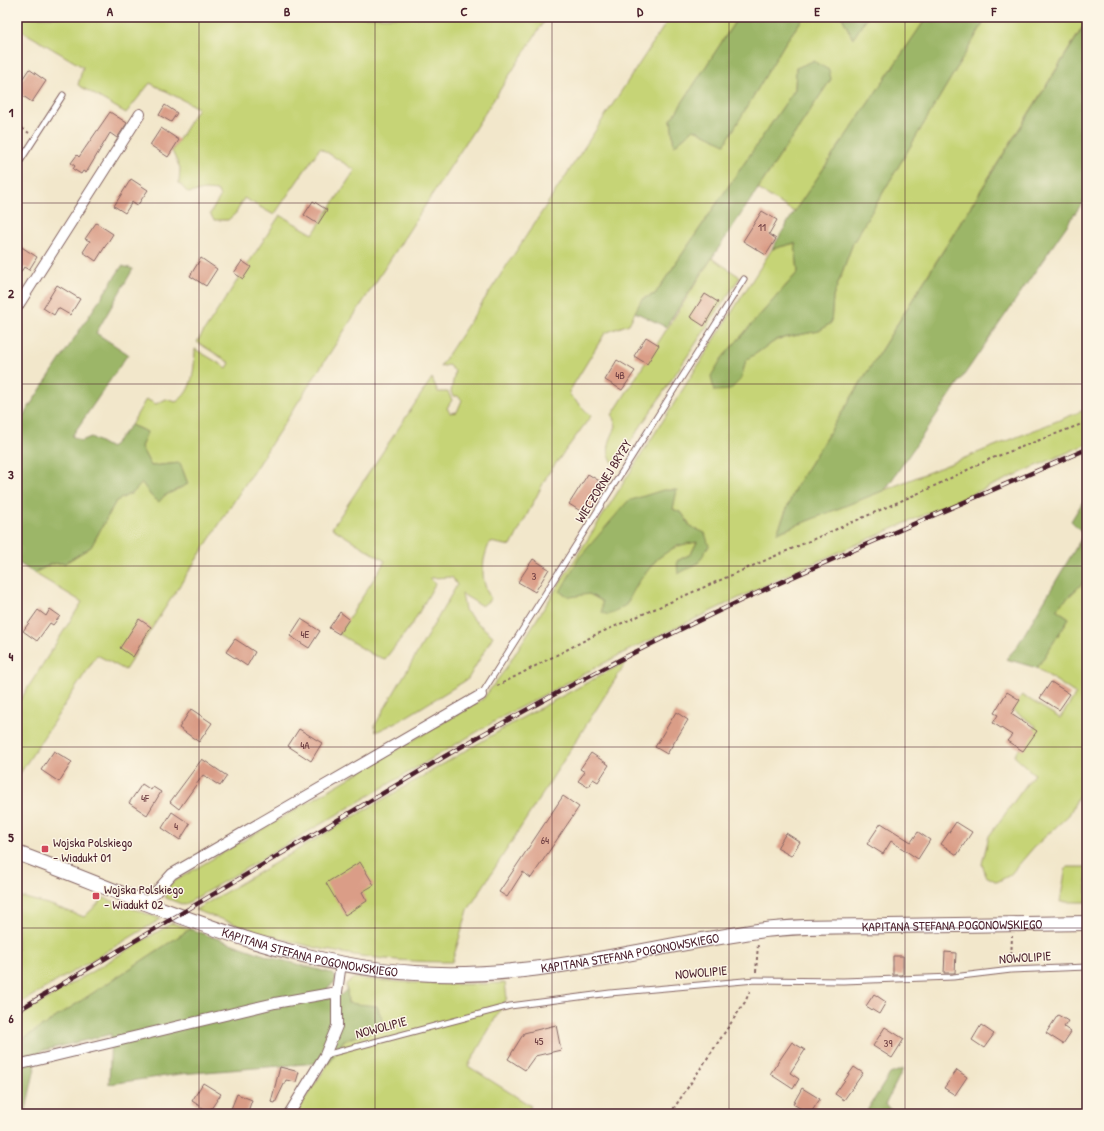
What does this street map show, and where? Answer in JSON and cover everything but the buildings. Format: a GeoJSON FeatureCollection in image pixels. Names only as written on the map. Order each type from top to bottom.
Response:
{"type":"FeatureCollection","features":[{"type":"Feature","properties":{"kind":"main road","name":"KAPITANA STEFANA POGONOWSKIEGO"},"geometry":{"type":"LineString","coordinates":[[17,853],[232,934],[341,963],[414,973],[484,974],[555,966],[759,931],[816,927],[1087,923]]}},
{"type":"Feature","properties":{"kind":"street"},"geometry":{"type":"LineString","coordinates":[[17,307],[140,114]]}},
{"type":"Feature","properties":{"kind":"street"},"geometry":{"type":"LineString","coordinates":[[147,902],[172,874],[481,695]]}},
{"type":"Feature","properties":{"kind":"street","name":"NOWOLIPIE"},"geometry":{"type":"LineString","coordinates":[[289,1114],[325,1055],[338,1026],[336,992],[341,963]]}},
{"type":"Feature","properties":{"kind":"street"},"geometry":{"type":"LineString","coordinates":[[17,1065],[275,1003],[336,992]]}},
{"type":"Feature","properties":{"kind":"lane"},"geometry":{"type":"LineString","coordinates":[[17,166],[63,94]]}},
{"type":"Feature","properties":{"kind":"lane","name":"WIECZORNEJ BRYZY"},"geometry":{"type":"LineString","coordinates":[[481,695],[744,279]]}},
{"type":"Feature","properties":{"kind":"lane","name":"NOWOLIPIE"},"geometry":{"type":"LineString","coordinates":[[325,1055],[510,1006],[610,993],[755,980],[843,981],[953,977],[1011,970],[1087,967]]}},
{"type":"Feature","properties":{"kind":"path"},"geometry":{"type":"LineString","coordinates":[[17,125],[36,137]]}},
{"type":"Feature","properties":{"kind":"path"},"geometry":{"type":"LineString","coordinates":[[481,695],[595,635],[928,489],[990,459],[1087,422]]}},
{"type":"Feature","properties":{"kind":"path"},"geometry":{"type":"LineString","coordinates":[[1011,970],[1012,924]]}},
{"type":"Feature","properties":{"kind":"path"},"geometry":{"type":"LineString","coordinates":[[670,1114],[745,1002],[755,980],[759,931]]}},
{"type":"Feature","properties":{"kind":"green space"},"geometry":{"type":"Polygon","coordinates":[[[17,17],[547,17],[125,670],[97,655],[17,778],[17,705],[82,602],[34,573],[51,564],[65,563],[91,547],[116,501],[134,492],[142,482],[151,496],[164,496],[188,484],[180,463],[151,466],[141,447],[147,432],[131,425],[146,399],[156,404],[166,399],[176,402],[182,397],[190,385],[192,378],[195,349],[227,368],[230,363],[197,342],[280,215],[313,234],[355,170],[320,148],[274,215],[244,198],[236,213],[228,220],[214,220],[210,214],[220,197],[218,191],[205,190],[188,193],[179,183],[180,168],[172,151],[198,108],[150,83],[126,113],[78,85],[83,67],[17,28],[17,17]]]}},
{"type":"Feature","properties":{"kind":"green space"},"geometry":{"type":"Polygon","coordinates":[[[670,17],[738,17],[671,120],[674,146],[694,129],[725,143],[785,43],[804,17],[842,17],[853,39],[867,17],[927,17],[794,212],[758,189],[831,79],[796,68],[795,89],[655,294],[642,299],[629,324],[605,333],[569,392],[570,395],[591,416],[548,474],[511,546],[490,542],[483,564],[483,578],[487,592],[491,599],[482,606],[462,594],[465,610],[474,620],[493,636],[468,679],[401,720],[376,732],[375,725],[457,585],[452,577],[430,578],[435,584],[413,623],[385,659],[373,655],[339,634],[385,561],[332,528],[432,378],[438,392],[448,392],[452,400],[447,408],[450,413],[457,412],[462,400],[458,396],[453,396],[451,392],[455,371],[448,365],[440,367],[670,17]]]}},
{"type":"Feature","properties":{"kind":"green space"},"geometry":{"type":"Polygon","coordinates":[[[738,17],[804,17],[785,43],[725,144],[694,129],[674,146],[671,120],[738,17]]]}},
{"type":"Feature","properties":{"kind":"green space"},"geometry":{"type":"Polygon","coordinates":[[[842,17],[867,17],[853,39],[842,17]]]}},
{"type":"Feature","properties":{"kind":"green space"},"geometry":{"type":"Polygon","coordinates":[[[927,17],[987,17],[853,243],[833,297],[831,323],[819,331],[778,339],[746,360],[741,379],[730,390],[714,391],[711,376],[722,358],[798,272],[795,243],[772,249],[794,212],[927,17]]]}},
{"type":"Feature","properties":{"kind":"green space"},"geometry":{"type":"Polygon","coordinates":[[[987,17],[1084,17],[1087,20],[796,486],[777,533],[1087,409],[1087,444],[798,570],[629,650],[504,716],[184,905],[166,898],[164,891],[168,885],[483,699],[504,671],[772,249],[795,243],[798,272],[722,358],[741,379],[746,360],[778,339],[819,331],[831,323],[833,297],[853,243],[987,17]],[[676,490],[589,594],[602,601],[626,605],[646,572],[667,551],[681,545],[697,542],[691,554],[677,561],[709,547],[690,526],[682,513],[673,509],[676,490]]]}},
{"type":"Feature","properties":{"kind":"green space"},"geometry":{"type":"Polygon","coordinates":[[[1087,21],[1087,196],[885,490],[777,533],[796,486],[1087,21]]]}},
{"type":"Feature","properties":{"kind":"green space"},"geometry":{"type":"Polygon","coordinates":[[[813,61],[829,70],[831,79],[666,327],[635,312],[642,299],[655,294],[795,89],[796,68],[813,61]]]}},
{"type":"Feature","properties":{"kind":"green space"},"geometry":{"type":"Polygon","coordinates":[[[712,258],[740,277],[615,465],[611,460],[608,450],[616,426],[612,415],[712,258]]]}},
{"type":"Feature","properties":{"kind":"green space"},"geometry":{"type":"Polygon","coordinates":[[[122,266],[133,269],[96,333],[128,354],[72,436],[81,441],[91,437],[111,448],[131,425],[147,432],[141,447],[151,466],[180,463],[188,484],[164,496],[159,502],[151,496],[142,483],[134,492],[116,501],[91,547],[65,563],[51,564],[34,573],[17,562],[17,425],[122,266]]]}},
{"type":"Feature","properties":{"kind":"green space"},"geometry":{"type":"Polygon","coordinates":[[[663,490],[677,490],[673,509],[682,513],[690,526],[705,533],[709,546],[698,563],[678,574],[677,561],[691,554],[697,542],[676,546],[657,559],[637,584],[626,605],[608,615],[602,612],[602,601],[589,594],[570,597],[560,592],[579,558],[628,501],[663,490]]]}},
{"type":"Feature","properties":{"kind":"green space"},"geometry":{"type":"Polygon","coordinates":[[[1087,495],[1087,579],[1056,609],[1069,618],[1037,668],[1006,659],[1016,648],[1084,534],[1071,521],[1087,495]]]}},
{"type":"Feature","properties":{"kind":"green space"},"geometry":{"type":"Polygon","coordinates":[[[1087,579],[1087,788],[1081,791],[1069,815],[1034,847],[1010,875],[997,882],[986,876],[982,864],[989,836],[1034,774],[1014,756],[1036,726],[1011,709],[1022,695],[1060,718],[1076,694],[1037,668],[1069,618],[1056,609],[1087,579]]]}},
{"type":"Feature","properties":{"kind":"green space"},"geometry":{"type":"Polygon","coordinates":[[[627,661],[468,910],[452,962],[366,957],[334,952],[273,936],[195,910],[518,720],[627,661]]]}},
{"type":"Feature","properties":{"kind":"green space"},"geometry":{"type":"Polygon","coordinates":[[[1066,867],[1087,867],[1087,902],[1060,902],[1066,867]]]}},
{"type":"Feature","properties":{"kind":"green space"},"geometry":{"type":"Polygon","coordinates":[[[17,896],[51,905],[84,917],[104,898],[161,919],[17,1005],[17,896]]]}},
{"type":"Feature","properties":{"kind":"green space"},"geometry":{"type":"Polygon","coordinates":[[[172,923],[190,929],[17,1043],[17,1017],[172,923]]]}},
{"type":"Feature","properties":{"kind":"green space"},"geometry":{"type":"Polygon","coordinates":[[[190,929],[270,957],[331,973],[336,978],[334,983],[328,987],[327,998],[341,995],[347,989],[348,1003],[377,1006],[382,1019],[381,1029],[344,1040],[330,1062],[180,1074],[109,1084],[111,1034],[41,1051],[36,1063],[25,1114],[17,1114],[17,1043],[190,929]]]}},
{"type":"Feature","properties":{"kind":"green space"},"geometry":{"type":"Polygon","coordinates":[[[354,978],[430,984],[505,983],[507,998],[468,1066],[531,1106],[526,1114],[295,1114],[344,1040],[381,1029],[348,1003],[346,984],[354,978]]]}},
{"type":"Feature","properties":{"kind":"green space"},"geometry":{"type":"Polygon","coordinates":[[[903,1069],[885,1105],[896,1114],[867,1114],[868,1109],[890,1074],[903,1069]]]}},
{"type":"Feature","properties":{"kind":"railway"},"geometry":{"type":"LineString","coordinates":[[17,1011],[442,758],[516,715],[591,675],[744,599],[1087,449]]}},
{"type":"Feature","properties":{"kind":"place","name":"Wojska Polskiego - Wiadukt 01"},"geometry":{"type":"Point","coordinates":[45,849]}},
{"type":"Feature","properties":{"kind":"place","name":"Wojska Polskiego - Wiadukt 02"},"geometry":{"type":"Point","coordinates":[96,896]}}]}
